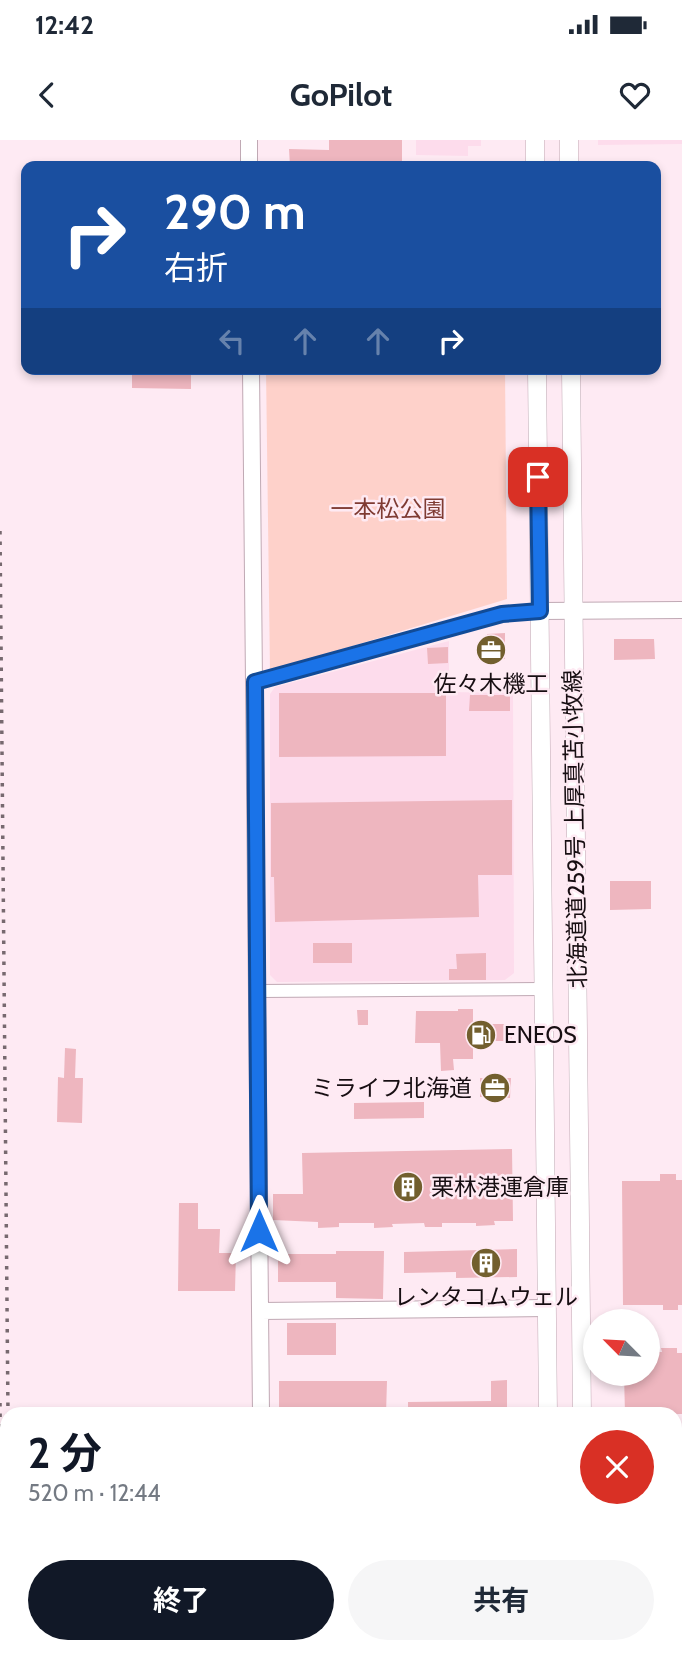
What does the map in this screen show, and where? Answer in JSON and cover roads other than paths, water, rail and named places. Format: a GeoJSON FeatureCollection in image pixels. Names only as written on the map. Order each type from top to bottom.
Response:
{"type":"FeatureCollection","features":[{"type":"Feature","properties":{"kind":"main road"},"geometry":{"type":"LineString","coordinates":[[535,140],[535,161]]}},
{"type":"Feature","properties":{"kind":"main road"},"geometry":{"type":"LineString","coordinates":[[569,140],[569,161]]}},
{"type":"Feature","properties":{"kind":"main road","name":"北海道道259号 上厚真苫小牧線"},"geometry":{"type":"LineString","coordinates":[[537,375],[548,1407]]}},
{"type":"Feature","properties":{"kind":"main road","name":"北海道道259号 上厚真苫小牧線"},"geometry":{"type":"LineString","coordinates":[[571,375],[582,1407]]}},
{"type":"Feature","properties":{"kind":"street"},"geometry":{"type":"LineString","coordinates":[[249,140],[249,161]]}},
{"type":"Feature","properties":{"kind":"street"},"geometry":{"type":"LineString","coordinates":[[251,375],[261,1407]]}},
{"type":"Feature","properties":{"kind":"street"},"geometry":{"type":"LineString","coordinates":[[255,682],[502,614],[572,610],[682,610]]}},
{"type":"Feature","properties":{"kind":"street"},"geometry":{"type":"LineString","coordinates":[[259,991],[542,989]]}},
{"type":"Feature","properties":{"kind":"street"},"geometry":{"type":"LineString","coordinates":[[260,1311],[546,1308]]}},
{"type":"Feature","properties":{"kind":"railway"},"geometry":{"type":"LineString","coordinates":[[0,531],[8,1407]]}},
{"type":"Feature","properties":{"kind":"railway"},"geometry":{"type":"LineString","coordinates":[[0,1403],[0,1407]]}},
{"type":"Feature","properties":{"kind":"place","name":"佐々木機工"},"geometry":{"type":"Point","coordinates":[491,650]}},
{"type":"Feature","properties":{"kind":"place","name":"ENEOS"},"geometry":{"type":"Point","coordinates":[481,1035]}},
{"type":"Feature","properties":{"kind":"place","name":"ミライフ北海道"},"geometry":{"type":"Point","coordinates":[495,1088]}},
{"type":"Feature","properties":{"kind":"place","name":"栗林港運倉庫"},"geometry":{"type":"Point","coordinates":[408,1187]}},
{"type":"Feature","properties":{"kind":"place","name":"レンタコムウェル"},"geometry":{"type":"Point","coordinates":[486,1263]}},
{"type":"Feature","properties":{"kind":"park label","name":"一本松公園"},"geometry":{"type":"Point","coordinates":[388,509]}}]}
